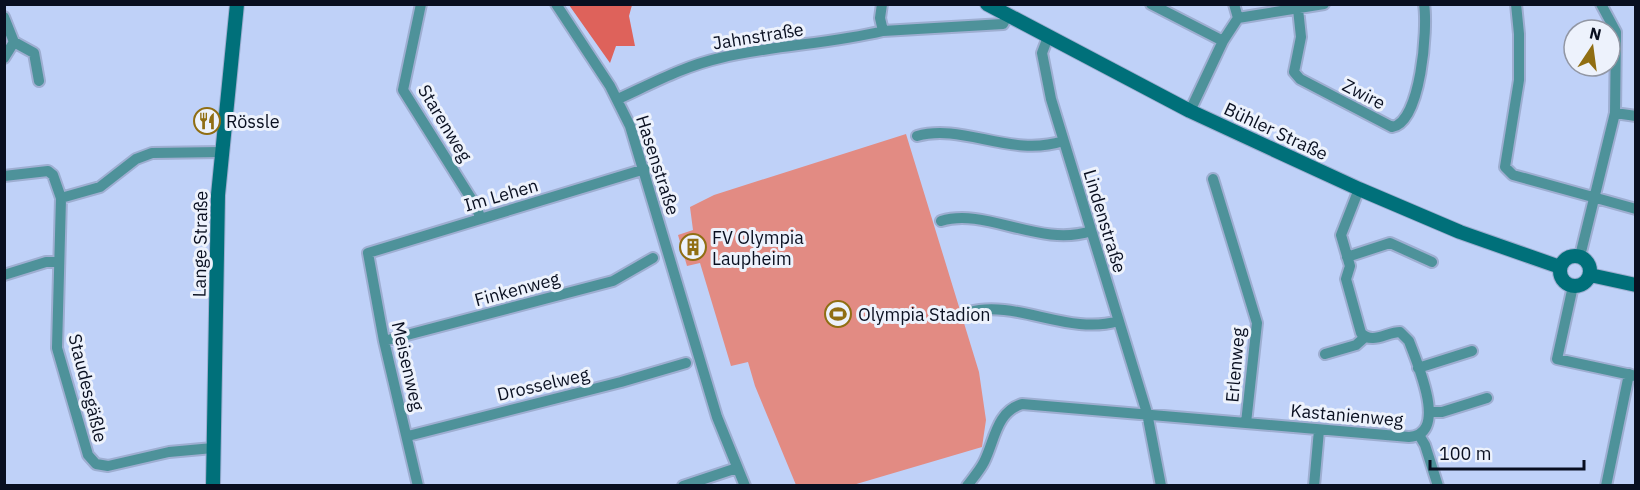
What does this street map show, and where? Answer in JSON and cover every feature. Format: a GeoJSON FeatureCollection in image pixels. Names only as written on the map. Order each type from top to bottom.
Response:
{"type":"FeatureCollection","features":[{"type":"Feature","properties":{"kind":"street","name":"Lange Straße"},"geometry":{"type":"LineString","coordinates":[[213,486],[221,152],[237,4]]}},
{"type":"Feature","properties":{"kind":"street","name":"Starenweg"},"geometry":{"type":"LineString","coordinates":[[421,4],[403,90],[472,199],[480,218]]}},
{"type":"Feature","properties":{"kind":"street","name":"Hasenstraße"},"geometry":{"type":"LineString","coordinates":[[556,4],[618,99],[645,169],[717,417],[745,486]]}},
{"type":"Feature","properties":{"kind":"street"},"geometry":{"type":"LineString","coordinates":[[882,4],[880,18],[884,30]]}},
{"type":"Feature","properties":{"kind":"street","name":"Bühler Straße"},"geometry":{"type":"LineString","coordinates":[[987,4],[1190,111],[1359,189],[1460,232],[1560,267]]}},
{"type":"Feature","properties":{"kind":"street"},"geometry":{"type":"LineString","coordinates":[[1151,4],[1223,41]]}},
{"type":"Feature","properties":{"kind":"street"},"geometry":{"type":"LineString","coordinates":[[1234,4],[1238,18]]}},
{"type":"Feature","properties":{"kind":"street"},"geometry":{"type":"LineString","coordinates":[[1190,111],[1223,41],[1238,18],[1324,4]]}},
{"type":"Feature","properties":{"kind":"street","name":"Zwire"},"geometry":{"type":"LineString","coordinates":[[1298,9],[1301,37],[1294,72],[1299,79],[1392,127],[1398,126],[1404,120],[1420,76],[1425,37],[1424,4]]}},
{"type":"Feature","properties":{"kind":"street"},"geometry":{"type":"LineString","coordinates":[[1516,4],[1520,34],[1519,80],[1505,167],[1514,175],[1635,209]]}},
{"type":"Feature","properties":{"kind":"street"},"geometry":{"type":"LineString","coordinates":[[1580,256],[1615,113],[1616,32],[1601,4]]}},
{"type":"Feature","properties":{"kind":"street","name":"Jahnstraße"},"geometry":{"type":"LineString","coordinates":[[618,99],[693,65],[720,58],[846,40],[884,30],[1003,24],[1007,16]]}},
{"type":"Feature","properties":{"kind":"street"},"geometry":{"type":"LineString","coordinates":[[4,17],[14,42],[34,53],[39,81]]}},
{"type":"Feature","properties":{"kind":"street","name":"Lindenstraße"},"geometry":{"type":"LineString","coordinates":[[1048,37],[1042,53],[1062,141],[1147,413],[1161,486]]}},
{"type":"Feature","properties":{"kind":"street"},"geometry":{"type":"LineString","coordinates":[[4,58],[14,42]]}},
{"type":"Feature","properties":{"kind":"street"},"geometry":{"type":"LineString","coordinates":[[1615,113],[1635,117]]}},
{"type":"Feature","properties":{"kind":"street"},"geometry":{"type":"LineString","coordinates":[[916,136],[942,134],[1043,147],[1062,141]]}},
{"type":"Feature","properties":{"kind":"street"},"geometry":{"type":"LineString","coordinates":[[4,176],[48,171],[53,174],[61,198],[100,187],[136,159],[152,153],[221,152]]}},
{"type":"Feature","properties":{"kind":"street","name":"Im Lehen"},"geometry":{"type":"LineString","coordinates":[[368,253],[645,169]]}},
{"type":"Feature","properties":{"kind":"street","name":"Erlenweg"},"geometry":{"type":"LineString","coordinates":[[967,486],[983,465],[1002,417],[1014,406],[1033,404],[1246,423],[1257,323],[1213,179]]}},
{"type":"Feature","properties":{"kind":"street"},"geometry":{"type":"LineString","coordinates":[[1359,189],[1341,236],[1350,267],[1346,279],[1361,333],[1365,337]]}},
{"type":"Feature","properties":{"kind":"street","name":"Staudesgäßle"},"geometry":{"type":"LineString","coordinates":[[61,198],[57,348],[88,455],[92,460],[108,466],[158,454],[213,448]]}},
{"type":"Feature","properties":{"kind":"street"},"geometry":{"type":"LineString","coordinates":[[941,220],[963,218],[1056,236],[1077,236],[1091,231]]}},
{"type":"Feature","properties":{"kind":"street"},"geometry":{"type":"LineString","coordinates":[[1347,257],[1390,243],[1432,262]]}},
{"type":"Feature","properties":{"kind":"street","name":"Meisenweg"},"geometry":{"type":"LineString","coordinates":[[368,253],[384,341],[418,486]]}},
{"type":"Feature","properties":{"kind":"street"},"geometry":{"type":"LineString","coordinates":[[1580,256],[1590,266],[1590,275],[1584,284],[1573,286],[1562,280],[1560,267],[1568,257],[1580,256]]}},
{"type":"Feature","properties":{"kind":"street","name":"Finkenweg"},"geometry":{"type":"LineString","coordinates":[[384,341],[613,281],[653,258]]}},
{"type":"Feature","properties":{"kind":"street"},"geometry":{"type":"LineString","coordinates":[[4,274],[46,262],[58,262]]}},
{"type":"Feature","properties":{"kind":"street"},"geometry":{"type":"LineString","coordinates":[[1590,275],[1635,285]]}},
{"type":"Feature","properties":{"kind":"street"},"geometry":{"type":"LineString","coordinates":[[1573,286],[1557,358],[1632,375],[1606,486]]}},
{"type":"Feature","properties":{"kind":"street"},"geometry":{"type":"LineString","coordinates":[[969,312],[998,311],[1092,326],[1118,321]]}},
{"type":"Feature","properties":{"kind":"street","name":"Kastanienweg"},"geometry":{"type":"LineString","coordinates":[[1246,423],[1319,430],[1419,435],[1424,430],[1431,412],[1409,341],[1404,334],[1396,332],[1371,339],[1365,337],[1356,345],[1324,354]]}},
{"type":"Feature","properties":{"kind":"street"},"geometry":{"type":"LineString","coordinates":[[1418,368],[1472,351]]}},
{"type":"Feature","properties":{"kind":"street","name":"Drosselweg"},"geometry":{"type":"LineString","coordinates":[[408,436],[621,382],[686,363]]}},
{"type":"Feature","properties":{"kind":"street","name":"Kastanienweg"},"geometry":{"type":"LineString","coordinates":[[1431,412],[1442,412],[1487,398]]}},
{"type":"Feature","properties":{"kind":"street"},"geometry":{"type":"LineString","coordinates":[[1314,486],[1319,430]]}},
{"type":"Feature","properties":{"kind":"street"},"geometry":{"type":"LineString","coordinates":[[1419,435],[1425,445],[1438,486]]}},
{"type":"Feature","properties":{"kind":"street"},"geometry":{"type":"LineString","coordinates":[[683,486],[737,468]]}},
{"type":"Feature","properties":{"kind":"shaded area"},"geometry":{"type":"Polygon","coordinates":[[[569,5],[632,5],[629,16],[635,46],[616,46],[610,63],[569,5]]]}},
{"type":"Feature","properties":{"kind":"shaded area","name":"Olympia Stadion"},"geometry":{"type":"Polygon","coordinates":[[[906,134],[979,372],[986,420],[982,447],[853,485],[796,485],[755,386],[748,362],[731,366],[700,263],[687,266],[678,235],[693,230],[690,207],[714,195],[906,134]]]}},
{"type":"Feature","properties":{"kind":"place","name":"Rössle"},"geometry":{"type":"Point","coordinates":[207,121]}},
{"type":"Feature","properties":{"kind":"place","name":"FV Olympia Laupheim"},"geometry":{"type":"Point","coordinates":[693,247]}},
{"type":"Feature","properties":{"kind":"place","name":"Olympia Stadion"},"geometry":{"type":"Point","coordinates":[838,314]}}]}
